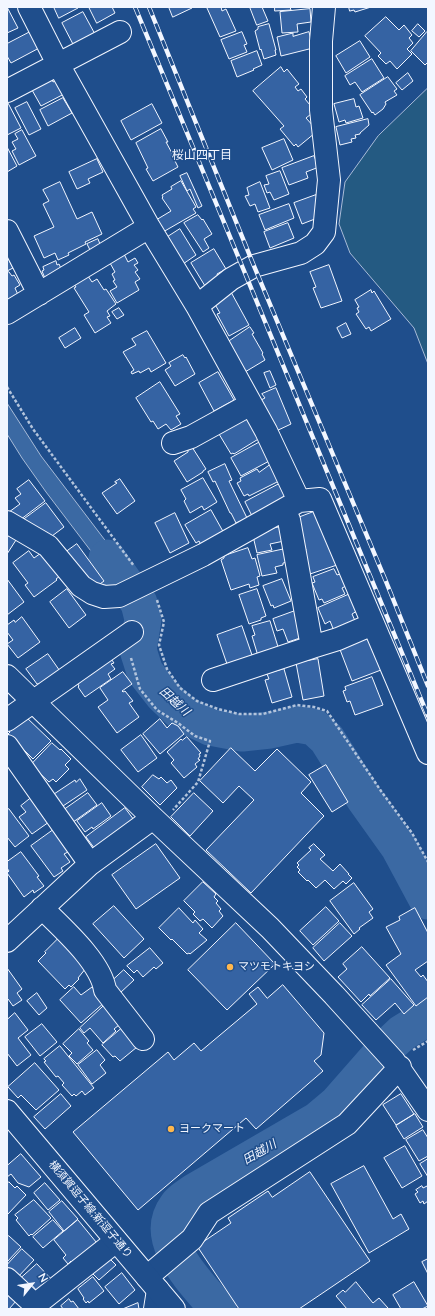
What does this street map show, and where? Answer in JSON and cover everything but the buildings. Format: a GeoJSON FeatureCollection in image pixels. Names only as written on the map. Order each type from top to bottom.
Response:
{"type":"FeatureCollection","features":[{"type":"Feature","properties":{"kind":"street"},"geometry":{"type":"LineString","coordinates":[[28,7],[149,227],[197,306],[266,431],[299,501]]}},
{"type":"Feature","properties":{"kind":"street"},"geometry":{"type":"LineString","coordinates":[[197,306],[231,279],[254,266],[301,253],[315,244],[324,232],[329,180],[321,110],[321,41],[324,7]]}},
{"type":"Feature","properties":{"kind":"street"},"geometry":{"type":"LineString","coordinates":[[7,91],[120,32]]}},
{"type":"Feature","properties":{"kind":"street"},"geometry":{"type":"LineString","coordinates":[[7,313],[149,227]]}},
{"type":"Feature","properties":{"kind":"street"},"geometry":{"type":"LineString","coordinates":[[7,231],[39,294]]}},
{"type":"Feature","properties":{"kind":"street"},"geometry":{"type":"LineString","coordinates":[[173,443],[191,438],[251,404]]}},
{"type":"Feature","properties":{"kind":"street"},"geometry":{"type":"LineString","coordinates":[[7,522],[48,546],[81,586],[92,593],[104,597],[121,594],[203,555],[299,501],[320,499],[428,753]]}},
{"type":"Feature","properties":{"kind":"street"},"geometry":{"type":"LineString","coordinates":[[289,520],[312,646]]}},
{"type":"Feature","properties":{"kind":"street"},"geometry":{"type":"LineString","coordinates":[[213,680],[312,646],[338,639],[373,624]]}},
{"type":"Feature","properties":{"kind":"street"},"geometry":{"type":"LineString","coordinates":[[7,720],[132,632]]}},
{"type":"Feature","properties":{"kind":"street"},"geometry":{"type":"LineString","coordinates":[[7,676],[270,928],[397,1064],[428,1110]]}},
{"type":"Feature","properties":{"kind":"street"},"geometry":{"type":"LineString","coordinates":[[7,746],[90,864]]}},
{"type":"Feature","properties":{"kind":"street"},"geometry":{"type":"LineString","coordinates":[[7,941],[90,864],[156,820]]}},
{"type":"Feature","properties":{"kind":"street"},"geometry":{"type":"LineString","coordinates":[[42,908],[85,952],[104,982],[105,990],[143,1039]]}},
{"type":"Feature","properties":{"kind":"street"},"geometry":{"type":"LineString","coordinates":[[153,1292],[169,1258],[192,1238],[209,1213],[347,1124],[397,1064]]}},
{"type":"Feature","properties":{"kind":"street","name":"横須賀逗子線;新逗子通り"},"geometry":{"type":"LineString","coordinates":[[7,1111],[116,1240],[153,1292],[174,1309]]}},
{"type":"Feature","properties":{"kind":"street"},"geometry":{"type":"LineString","coordinates":[[7,1279],[34,1305],[116,1240]]}},
{"type":"Feature","properties":{"kind":"path"},"geometry":{"type":"LineString","coordinates":[[7,387],[33,429],[159,602],[164,622],[159,645],[167,669],[180,688],[197,701],[218,709],[239,714],[263,714],[297,705],[314,707],[327,711],[380,791],[412,833],[428,862]]}},
{"type":"Feature","properties":{"kind":"path"},"geometry":{"type":"LineString","coordinates":[[132,632],[129,642],[131,659],[140,688],[157,710],[195,736],[210,741],[198,782],[184,799],[156,820]]}},
{"type":"Feature","properties":{"kind":"shaded area"},"geometry":{"type":"Polygon","coordinates":[[[428,88],[428,364],[414,328],[350,253],[339,224],[345,182],[378,136],[428,88]]]}},
{"type":"Feature","properties":{"kind":"shaded area"},"geometry":{"type":"Polygon","coordinates":[[[7,403],[41,456],[136,581],[119,588],[46,492],[7,434],[7,403]]]}},
{"type":"Feature","properties":{"kind":"waterway","name":"田越川"},"geometry":{"type":"LineString","coordinates":[[107,558],[139,603],[143,619],[138,650],[145,672],[163,695],[183,714],[210,727],[242,733],[270,730],[297,724],[314,727],[327,739],[364,798],[399,847],[428,901]]}},
{"type":"Feature","properties":{"kind":"waterway","name":"田越川"},"geometry":{"type":"LineString","coordinates":[[218,1309],[189,1274],[173,1247],[169,1233],[170,1219],[177,1206],[194,1192],[318,1120],[337,1104],[387,1047],[402,1033],[428,1017]]}},
{"type":"Feature","properties":{"kind":"railway"},"geometry":{"type":"LineString","coordinates":[[135,7],[428,716]]}},
{"type":"Feature","properties":{"kind":"railway"},"geometry":{"type":"LineString","coordinates":[[149,7],[254,266],[385,579],[428,686]]}},
{"type":"Feature","properties":{"kind":"place","name":"マツモトキヨシ"},"geometry":{"type":"Point","coordinates":[230,967]}},
{"type":"Feature","properties":{"kind":"place","name":"ヨークマート"},"geometry":{"type":"Point","coordinates":[171,1129]}},
{"type":"Feature","properties":{"kind":"district","name":"桜山四丁目"},"geometry":{"type":"Point","coordinates":[202,156]}}]}
